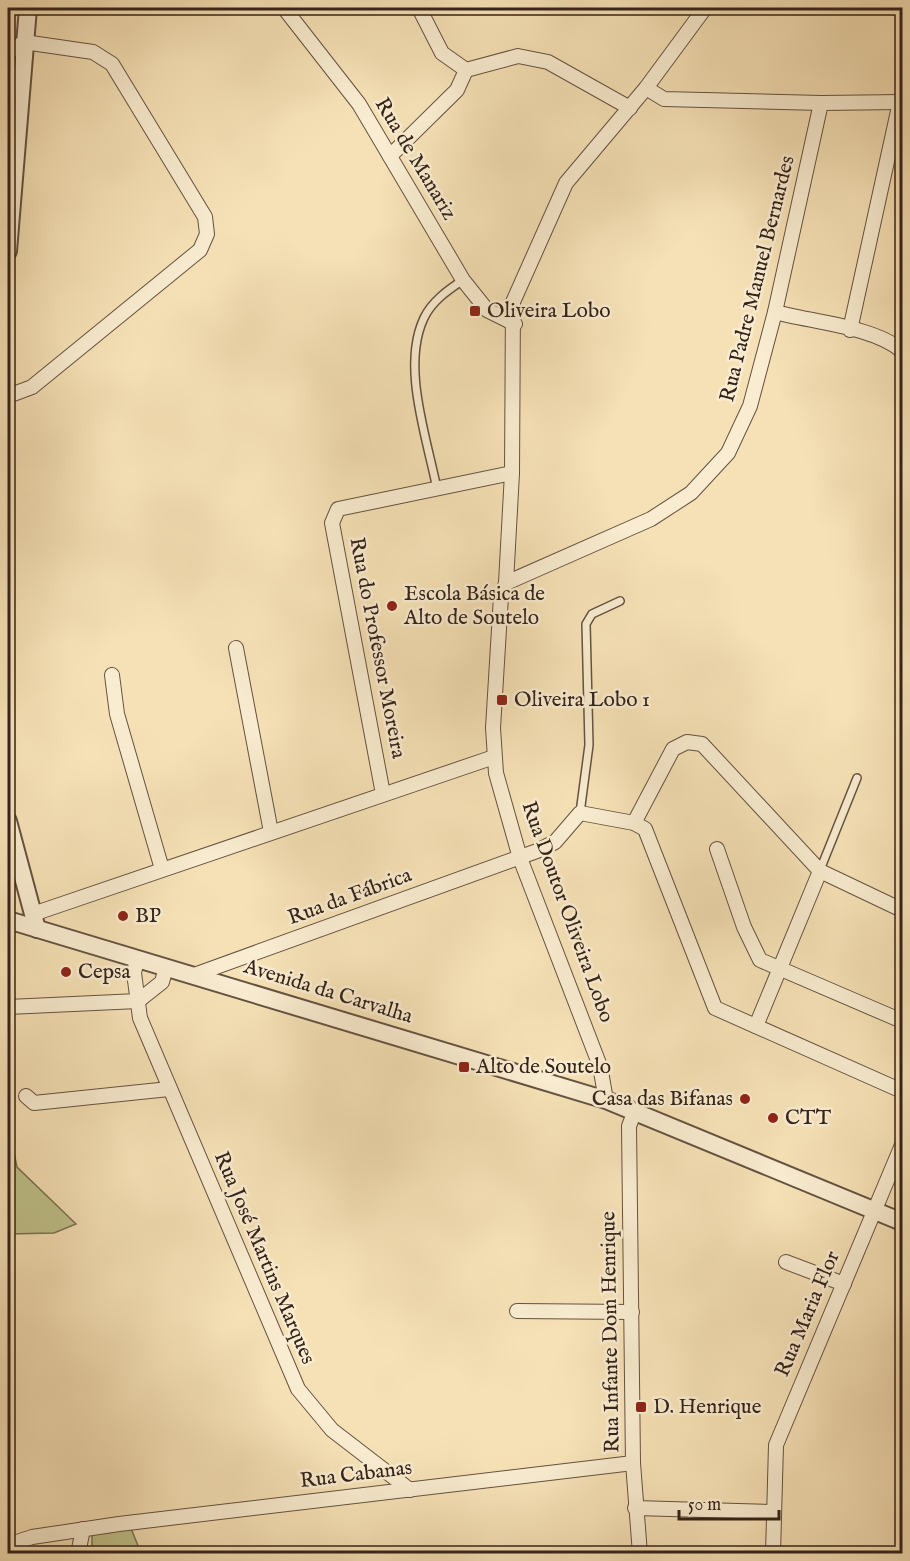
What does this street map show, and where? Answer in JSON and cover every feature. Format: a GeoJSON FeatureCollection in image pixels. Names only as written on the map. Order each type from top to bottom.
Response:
{"type":"FeatureCollection","features":[{"type":"Feature","properties":{"kind":"street"},"geometry":{"type":"LineString","coordinates":[[8,251],[28,8]]}},
{"type":"Feature","properties":{"kind":"street","name":"Rua de Manariz"},"geometry":{"type":"LineString","coordinates":[[284,8],[358,104],[463,280],[487,310],[515,324]]}},
{"type":"Feature","properties":{"kind":"street"},"geometry":{"type":"LineString","coordinates":[[419,8],[442,53],[466,70]]}},
{"type":"Feature","properties":{"kind":"street","name":"Rua Doutor Oliveira Lobo"},"geometry":{"type":"LineString","coordinates":[[606,1100],[600,1066],[520,858],[494,757],[501,596],[506,583],[512,473],[515,324],[513,302],[566,183],[646,88],[705,8]]}},
{"type":"Feature","properties":{"kind":"street"},"geometry":{"type":"LineString","coordinates":[[8,53],[24,42],[93,52],[112,64],[205,217],[207,234],[200,250],[32,387],[8,396]]}},
{"type":"Feature","properties":{"kind":"street"},"geometry":{"type":"LineString","coordinates":[[466,70],[518,56],[548,62],[630,108]]}},
{"type":"Feature","properties":{"kind":"street"},"geometry":{"type":"LineString","coordinates":[[390,156],[457,90],[466,70]]}},
{"type":"Feature","properties":{"kind":"street"},"geometry":{"type":"LineString","coordinates":[[646,88],[664,99],[821,103],[901,102],[850,330]]}},
{"type":"Feature","properties":{"kind":"street","name":"Rua Padre Manuel Bernardes"},"geometry":{"type":"LineString","coordinates":[[506,583],[651,519],[691,493],[728,453],[750,406],[775,312],[821,103]]}},
{"type":"Feature","properties":{"kind":"street"},"geometry":{"type":"LineString","coordinates":[[775,312],[850,330],[896,346],[903,351]]}},
{"type":"Feature","properties":{"kind":"street","name":"Rua do Professor Moreira"},"geometry":{"type":"LineString","coordinates":[[383,794],[332,523],[338,509],[512,473]]}},
{"type":"Feature","properties":{"kind":"street"},"geometry":{"type":"LineString","coordinates":[[236,648],[271,832]]}},
{"type":"Feature","properties":{"kind":"street"},"geometry":{"type":"LineString","coordinates":[[112,675],[117,714],[162,869]]}},
{"type":"Feature","properties":{"kind":"street"},"geometry":{"type":"LineString","coordinates":[[634,823],[673,749],[687,742],[702,744],[820,871],[903,910]]}},
{"type":"Feature","properties":{"kind":"street"},"geometry":{"type":"LineString","coordinates":[[8,821],[35,922],[162,869],[494,757]]}},
{"type":"Feature","properties":{"kind":"street"},"geometry":{"type":"LineString","coordinates":[[580,813],[634,823],[645,829],[715,1008],[903,1091]]}},
{"type":"Feature","properties":{"kind":"street","name":"Rua da Fábrica"},"geometry":{"type":"LineString","coordinates":[[194,975],[520,858],[555,842],[580,813]]}},
{"type":"Feature","properties":{"kind":"street"},"geometry":{"type":"LineString","coordinates":[[717,849],[744,927],[760,960],[903,1021]]}},
{"type":"Feature","properties":{"kind":"street"},"geometry":{"type":"LineString","coordinates":[[756,1026],[820,871]]}},
{"type":"Feature","properties":{"kind":"street","name":"Avenida da Carvalha"},"geometry":{"type":"LineString","coordinates":[[8,920],[35,922],[166,968],[606,1100],[903,1222]]}},
{"type":"Feature","properties":{"kind":"street","name":"Rua José Martins Marques"},"geometry":{"type":"LineString","coordinates":[[137,958],[134,973],[140,1018],[298,1389],[332,1430],[410,1490]]}},
{"type":"Feature","properties":{"kind":"street"},"geometry":{"type":"LineString","coordinates":[[8,1007],[138,1001],[162,982],[166,968]]}},
{"type":"Feature","properties":{"kind":"street"},"geometry":{"type":"LineString","coordinates":[[26,1096],[34,1103],[169,1089]]}},
{"type":"Feature","properties":{"kind":"street","name":"Rua Infante Dom Henrique"},"geometry":{"type":"LineString","coordinates":[[635,1111],[630,1126],[633,1463],[640,1554]]}},
{"type":"Feature","properties":{"kind":"street","name":"Rua Maria Flor"},"geometry":{"type":"LineString","coordinates":[[773,1554],[776,1445],[903,1145]]}},
{"type":"Feature","properties":{"kind":"street"},"geometry":{"type":"LineString","coordinates":[[786,1262],[844,1284]]}},
{"type":"Feature","properties":{"kind":"street"},"geometry":{"type":"LineString","coordinates":[[517,1311],[632,1312]]}},
{"type":"Feature","properties":{"kind":"street","name":"Rua Cabanas"},"geometry":{"type":"LineString","coordinates":[[8,1545],[32,1537],[83,1529],[633,1463]]}},
{"type":"Feature","properties":{"kind":"street"},"geometry":{"type":"LineString","coordinates":[[635,1508],[773,1512]]}},
{"type":"Feature","properties":{"kind":"street"},"geometry":{"type":"LineString","coordinates":[[78,1554],[83,1529]]}},
{"type":"Feature","properties":{"kind":"lane"},"geometry":{"type":"LineString","coordinates":[[437,489],[414,372],[414,346],[424,316],[439,297],[463,280]]}},
{"type":"Feature","properties":{"kind":"lane"},"geometry":{"type":"LineString","coordinates":[[580,813],[589,745],[586,624],[592,614],[620,601]]}},
{"type":"Feature","properties":{"kind":"lane"},"geometry":{"type":"LineString","coordinates":[[820,871],[857,778]]}},
{"type":"Feature","properties":{"kind":"green space"},"geometry":{"type":"Polygon","coordinates":[[[8,1124],[17,1167],[76,1224],[54,1233],[8,1234],[8,1124]]]}},
{"type":"Feature","properties":{"kind":"green space"},"geometry":{"type":"Polygon","coordinates":[[[130,1526],[141,1553],[107,1553],[92,1546],[92,1534],[130,1526]]]}},
{"type":"Feature","properties":{"kind":"place","name":"Oliveira Lobo"},"geometry":{"type":"Point","coordinates":[475,311]}},
{"type":"Feature","properties":{"kind":"place","name":"Escola Básica de Alto de Soutelo"},"geometry":{"type":"Point","coordinates":[392,606]}},
{"type":"Feature","properties":{"kind":"place","name":"Oliveira Lobo 1"},"geometry":{"type":"Point","coordinates":[502,700]}},
{"type":"Feature","properties":{"kind":"place","name":"BP"},"geometry":{"type":"Point","coordinates":[123,916]}},
{"type":"Feature","properties":{"kind":"place","name":"Cepsa"},"geometry":{"type":"Point","coordinates":[66,972]}},
{"type":"Feature","properties":{"kind":"place","name":"Alto de Soutelo"},"geometry":{"type":"Point","coordinates":[464,1067]}},
{"type":"Feature","properties":{"kind":"place","name":"Casa das Bifanas"},"geometry":{"type":"Point","coordinates":[745,1099]}},
{"type":"Feature","properties":{"kind":"place","name":"CTT"},"geometry":{"type":"Point","coordinates":[773,1118]}},
{"type":"Feature","properties":{"kind":"place","name":"D. Henrique"},"geometry":{"type":"Point","coordinates":[641,1407]}}]}
